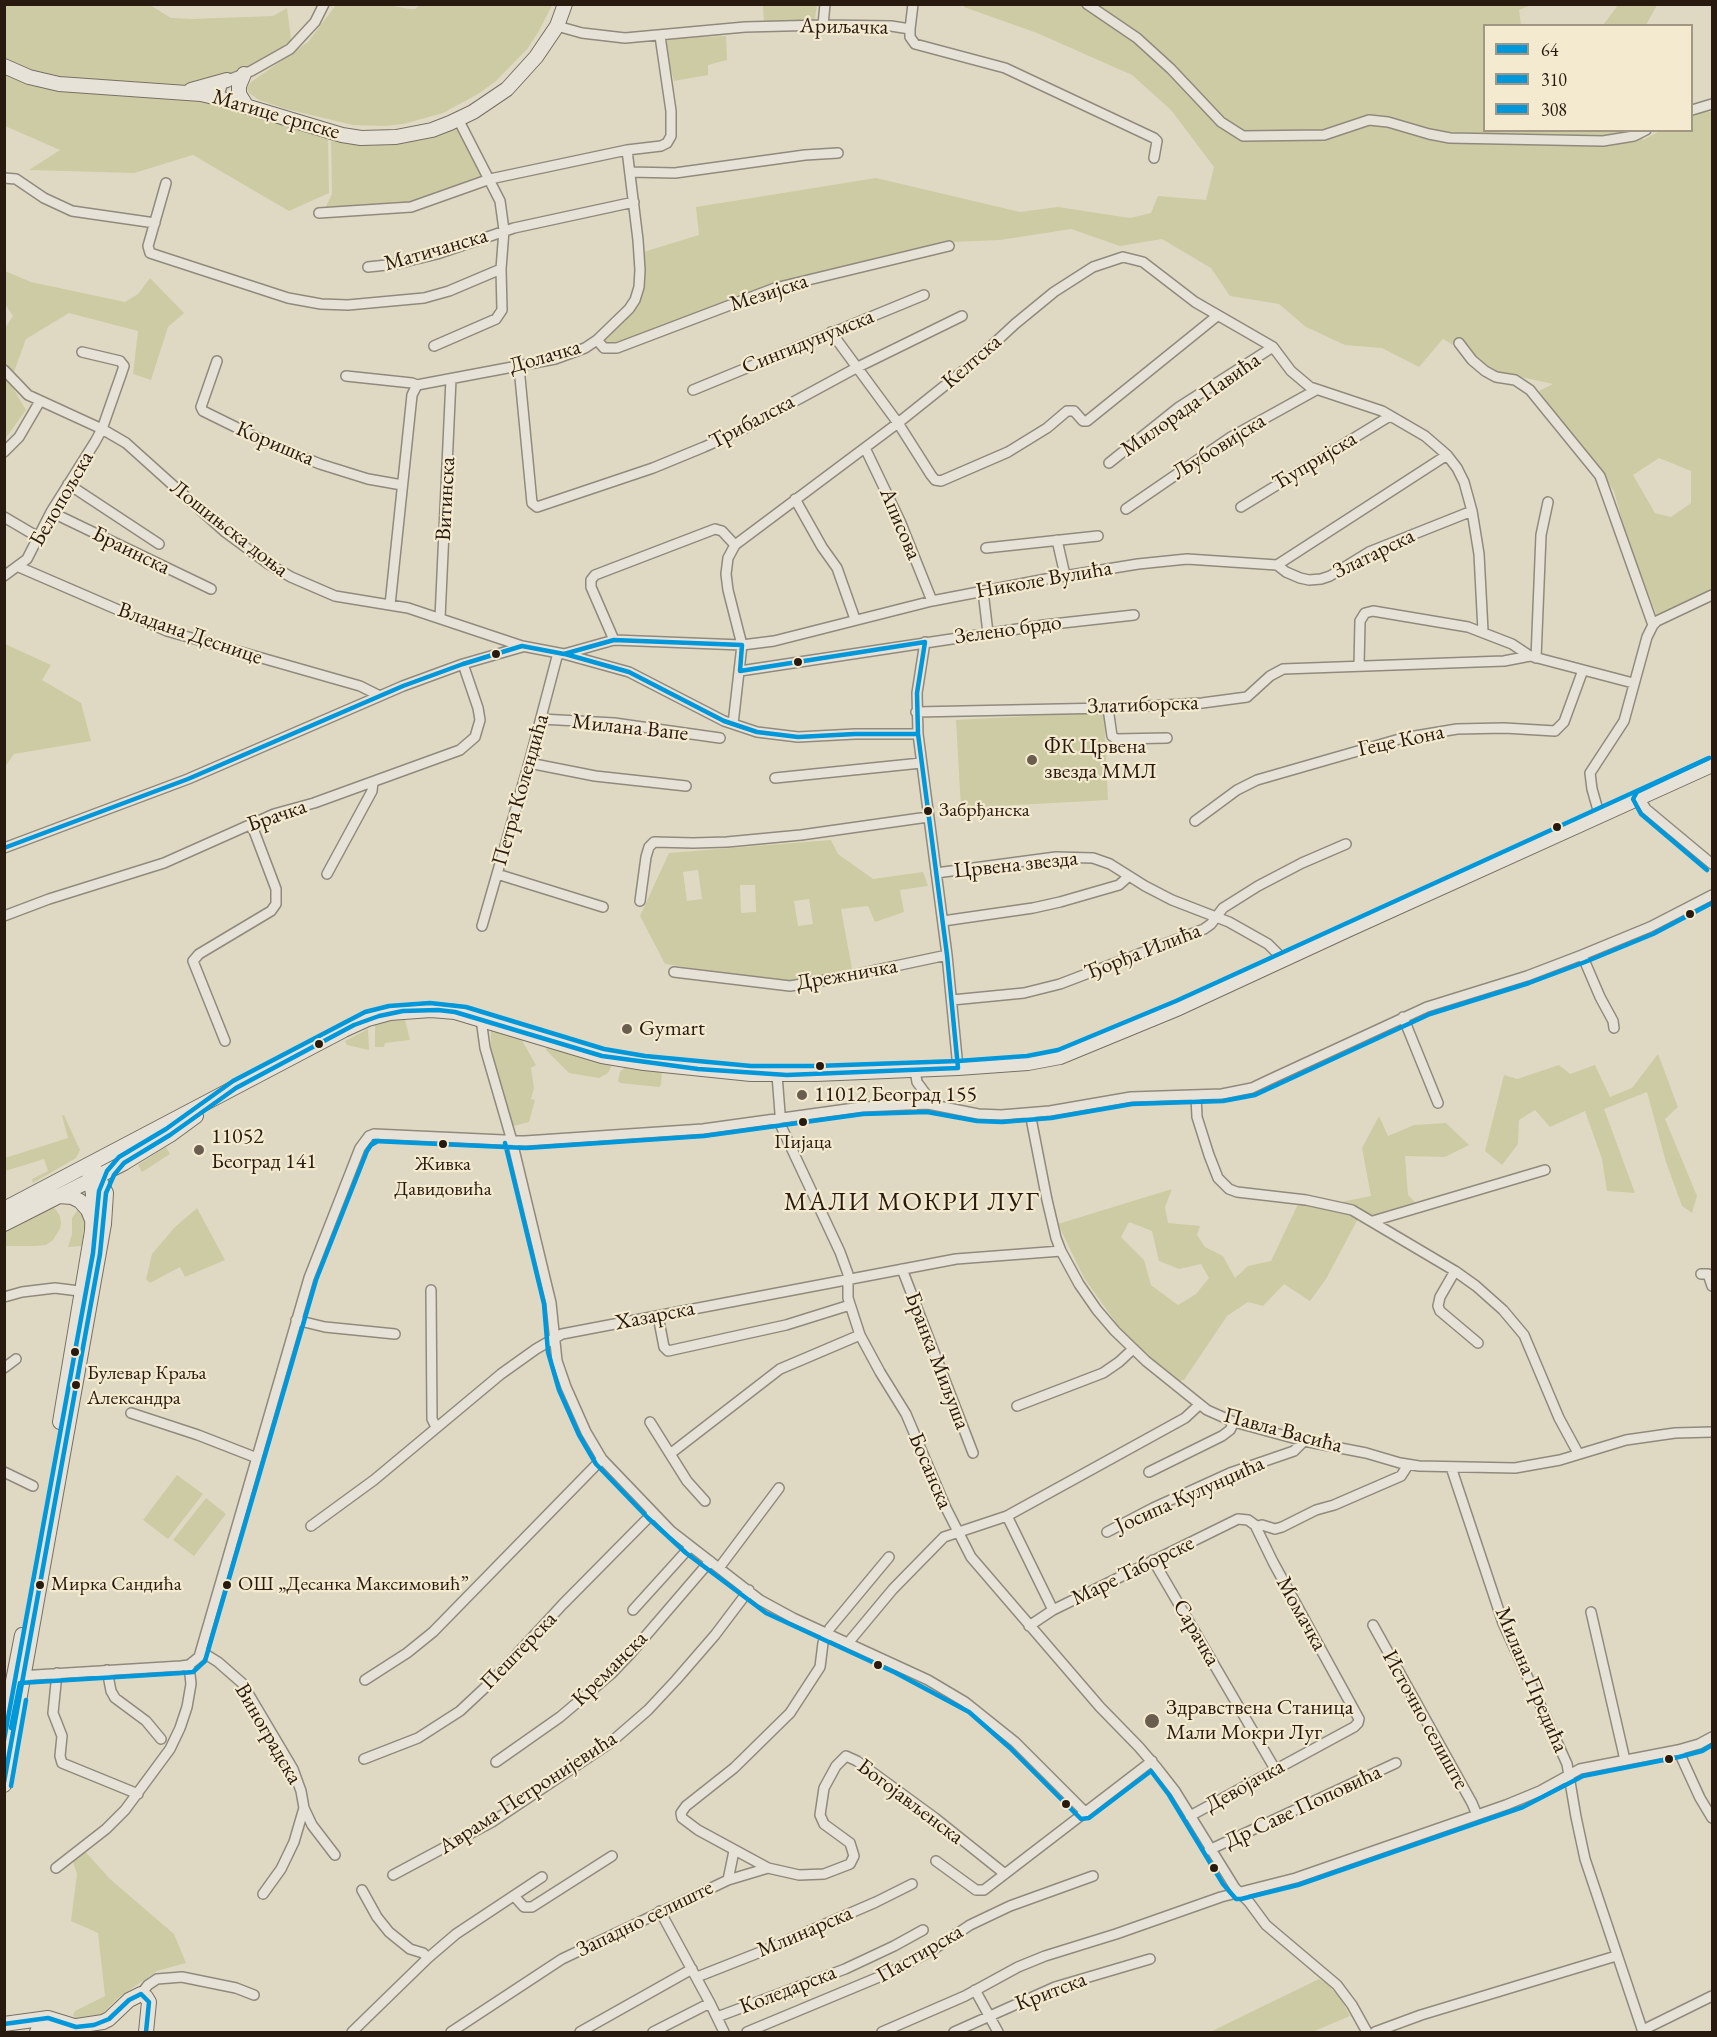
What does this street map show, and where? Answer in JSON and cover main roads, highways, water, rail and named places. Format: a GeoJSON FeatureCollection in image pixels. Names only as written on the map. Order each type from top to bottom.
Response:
{"type":"FeatureCollection","features":[{"type":"Feature","properties":{"kind":"main road","name":"Матице српске"},"geometry":{"type":"LineString","coordinates":[[4,66],[29,77],[66,85],[182,92],[222,99],[330,133],[361,138],[386,138],[414,134],[458,119],[495,98],[514,83],[532,63],[557,26],[565,4]]}},
{"type":"Feature","properties":{"kind":"main road"},"geometry":{"type":"LineString","coordinates":[[244,74],[239,86],[239,94],[247,107]]}},
{"type":"Feature","properties":{"kind":"main road"},"geometry":{"type":"LineString","coordinates":[[182,92],[226,80]]}},
{"type":"Feature","properties":{"kind":"main road"},"geometry":{"type":"LineString","coordinates":[[4,1224],[58,1196],[93,1171],[201,1105],[344,1030],[379,1016],[403,1011],[438,1010],[481,1019],[614,1059],[777,1075],[958,1068],[1028,1063],[1065,1056],[1179,1008],[1713,765]]}},
{"type":"Feature","properties":{"kind":"main road"},"geometry":{"type":"LineString","coordinates":[[4,1727],[87,1292],[104,1224],[106,1193],[114,1174],[124,1163],[170,1135],[236,1088]]}},
{"type":"Feature","properties":{"kind":"main road"},"geometry":{"type":"LineString","coordinates":[[4,1209],[93,1171],[124,1163]]}},
{"type":"Feature","properties":{"kind":"main road"},"geometry":{"type":"LineString","coordinates":[[93,1171],[106,1193]]}},
{"type":"Feature","properties":{"kind":"main road"},"geometry":{"type":"LineString","coordinates":[[87,1292],[93,1223],[93,1171]]}},
{"type":"Feature","properties":{"kind":"main road"},"geometry":{"type":"LineString","coordinates":[[58,1196],[72,1197],[80,1201],[88,1210],[93,1223]]}},
{"type":"Feature","properties":{"kind":"main road"},"geometry":{"type":"LineString","coordinates":[[4,1785],[14,1676]]}},
{"type":"Feature","properties":{"kind":"main road"},"geometry":{"type":"LineString","coordinates":[[37,2032],[94,2025],[109,2019],[129,2000],[141,1994],[149,2002],[146,2032]]}},
{"type":"Feature","properties":{"kind":"main road"},"geometry":{"type":"LineString","coordinates":[[4,2024],[19,2027],[48,2018],[76,2027]]}},
{"type":"Feature","properties":{"kind":"place","name":"ФК Црвена звезда ММЛ"},"geometry":{"type":"Point","coordinates":[1032,760]}},
{"type":"Feature","properties":{"kind":"place","name":"Забрђанска"},"geometry":{"type":"Point","coordinates":[928,811]}},
{"type":"Feature","properties":{"kind":"place","name":"Gymart"},"geometry":{"type":"Point","coordinates":[627,1029]}},
{"type":"Feature","properties":{"kind":"place","name":"11012 Београд 155"},"geometry":{"type":"Point","coordinates":[802,1095]}},
{"type":"Feature","properties":{"kind":"place","name":"Пијаца"},"geometry":{"type":"Point","coordinates":[803,1122]}},
{"type":"Feature","properties":{"kind":"place","name":"Живка Давидовића"},"geometry":{"type":"Point","coordinates":[443,1144]}},
{"type":"Feature","properties":{"kind":"place","name":"11052 Београд 141"},"geometry":{"type":"Point","coordinates":[199,1150]}},
{"type":"Feature","properties":{"kind":"place","name":"Булевар Краља Александра"},"geometry":{"type":"Point","coordinates":[76,1385]}},
{"type":"Feature","properties":{"kind":"place","name":"Мирка Сандића"},"geometry":{"type":"Point","coordinates":[40,1585]}},
{"type":"Feature","properties":{"kind":"place","name":"ОШ „Десанка Максимовић”"},"geometry":{"type":"Point","coordinates":[227,1585]}},
{"type":"Feature","properties":{"kind":"place","name":"Здравствена Станица Мали Мокри Луг"},"geometry":{"type":"Point","coordinates":[1152,1721]}},
{"type":"Feature","properties":{"kind":"district","name":"МАЛИ МОКРИ ЛУГ"},"geometry":{"type":"Point","coordinates":[912,1203]}}]}
